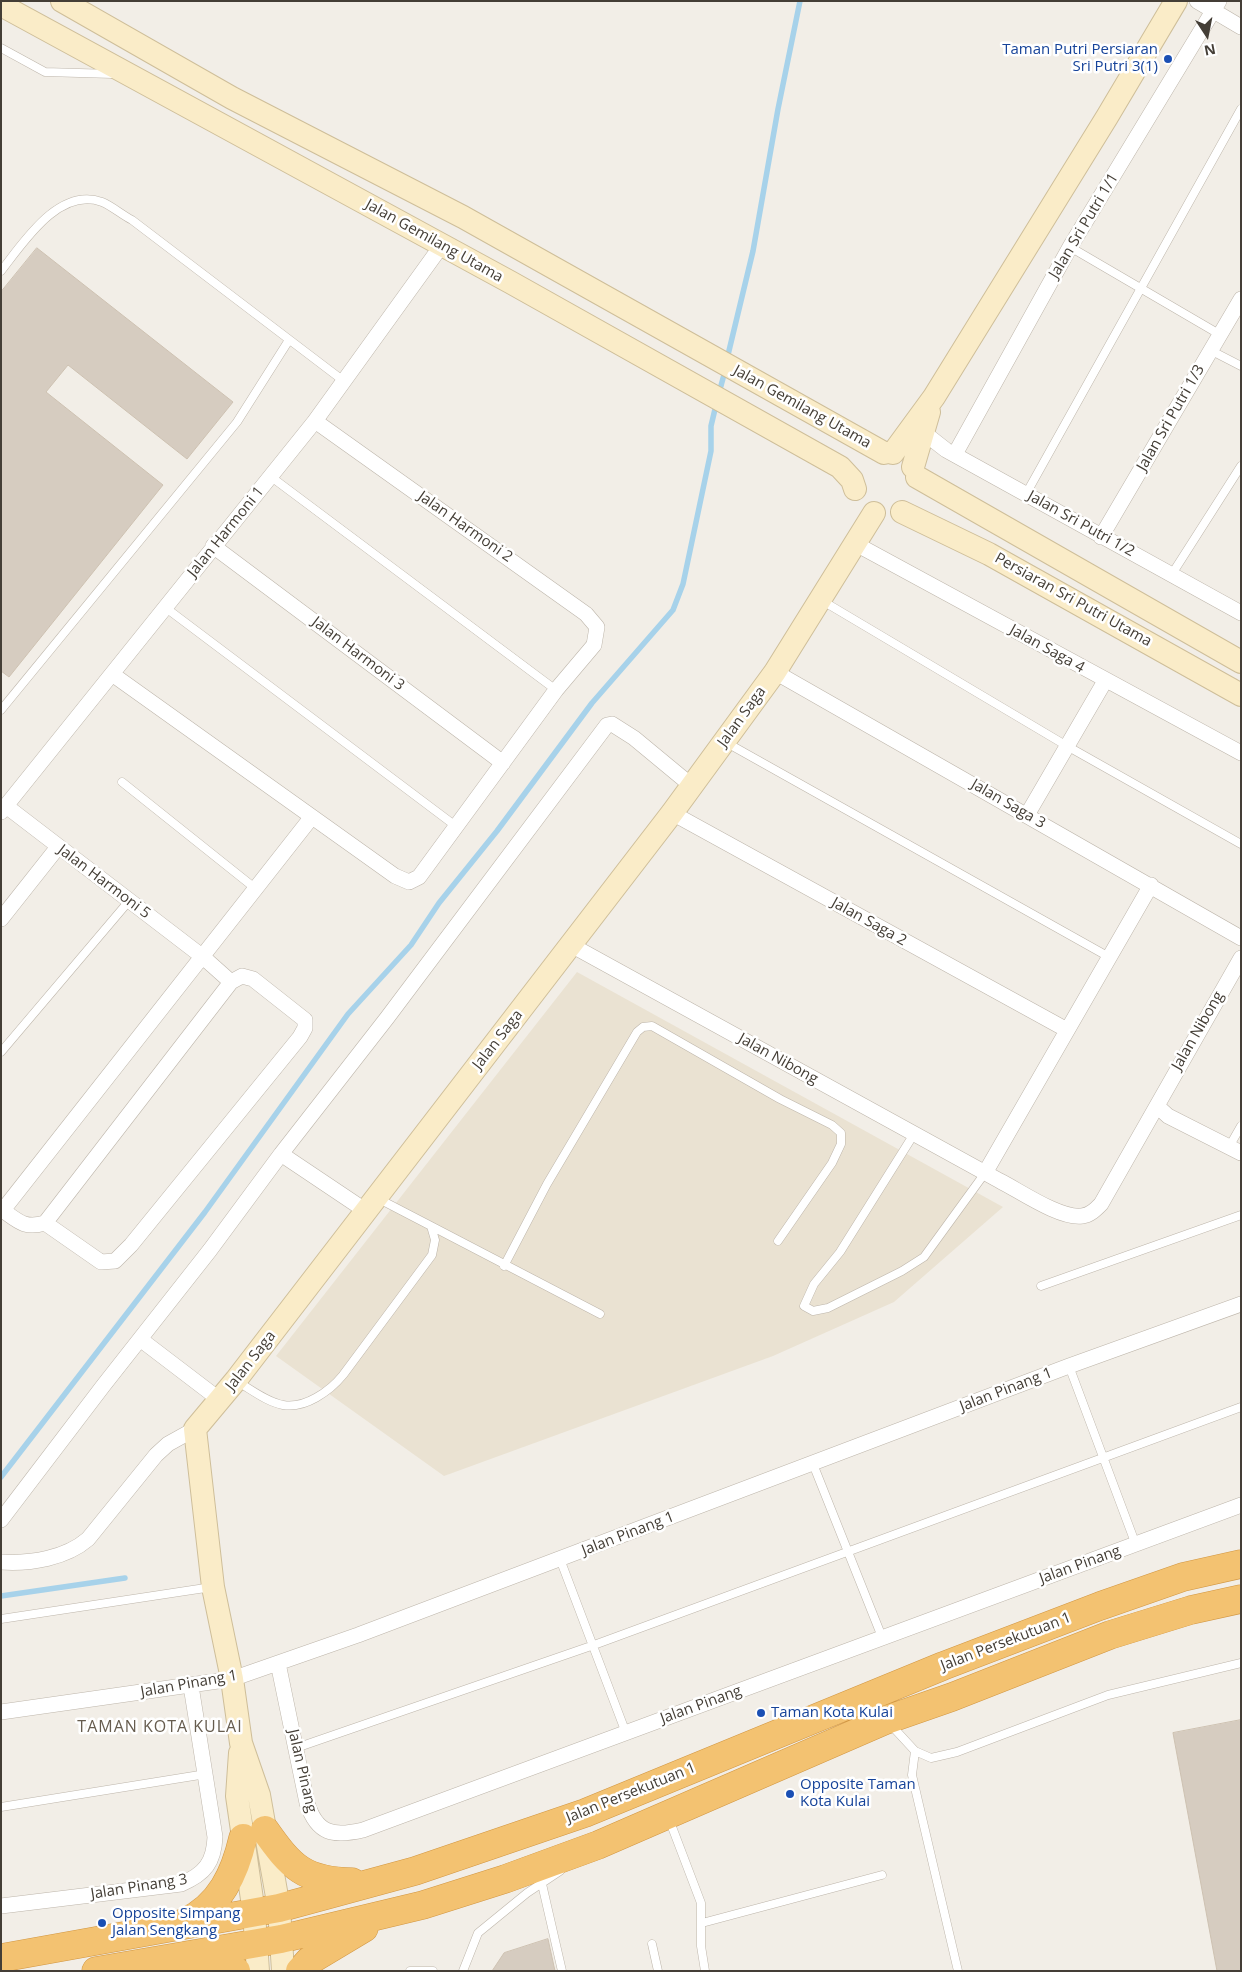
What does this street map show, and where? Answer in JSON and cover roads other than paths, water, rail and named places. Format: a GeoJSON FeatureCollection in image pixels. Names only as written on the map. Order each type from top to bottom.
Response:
{"type":"FeatureCollection","features":[{"type":"Feature","properties":{"kind":"highway","name":"Jalan Persekutuan 1"},"geometry":{"type":"LineString","coordinates":[[1,1958],[267,1910],[373,1882],[484,1848],[585,1813],[943,1666],[1100,1606],[1183,1577],[1241,1564]]}},
{"type":"Feature","properties":{"kind":"highway","name":"Jalan Persekutuan 1"},"geometry":{"type":"LineString","coordinates":[[96,1971],[269,1941],[399,1910],[505,1878],[598,1845],[886,1720],[952,1697],[1110,1635],[1191,1610],[1241,1599]]}},
{"type":"Feature","properties":{"kind":"highway"},"geometry":{"type":"LineString","coordinates":[[174,1927],[196,1917],[212,1903],[227,1885],[254,1834],[280,1851],[302,1873],[327,1882],[373,1882]]}},
{"type":"Feature","properties":{"kind":"highway"},"geometry":{"type":"LineString","coordinates":[[300,1971],[309,1961],[331,1946],[399,1910]]}},
{"type":"Feature","properties":{"kind":"highway"},"geometry":{"type":"LineString","coordinates":[[171,1958],[216,1962],[236,1971]]}},
{"type":"Feature","properties":{"kind":"main road","name":"Jalan Gemilang Utama"},"geometry":{"type":"LineString","coordinates":[[62,1],[232,98],[463,217],[763,386],[888,453]]}},
{"type":"Feature","properties":{"kind":"main road"},"geometry":{"type":"LineString","coordinates":[[888,453],[934,397],[1107,117],[1176,1]]}},
{"type":"Feature","properties":{"kind":"main road","name":"Jalan Gemilang Utama"},"geometry":{"type":"LineString","coordinates":[[1,5],[442,245],[840,467],[852,480],[855,489]]}},
{"type":"Feature","properties":{"kind":"main road"},"geometry":{"type":"LineString","coordinates":[[915,472],[902,456],[888,453],[869,458],[858,469],[855,489],[858,499],[864,507],[874,513],[888,516],[902,512],[915,497],[915,472],[923,432],[934,397]]}},
{"type":"Feature","properties":{"kind":"main road","name":"Persiaran Sri Putri Utama"},"geometry":{"type":"LineString","coordinates":[[915,472],[1241,662]]}},
{"type":"Feature","properties":{"kind":"main road","name":"Persiaran Sri Putri Utama"},"geometry":{"type":"LineString","coordinates":[[902,512],[989,554],[1241,695]]}},
{"type":"Feature","properties":{"kind":"main road","name":"Jalan Saga"},"geometry":{"type":"LineString","coordinates":[[195,1430],[236,1380],[692,786],[775,672],[874,513]]}},
{"type":"Feature","properties":{"kind":"main road"},"geometry":{"type":"LineString","coordinates":[[195,1430],[213,1587],[232,1679],[241,1743],[237,1796],[254,1834],[267,1910],[269,1941],[283,1971]]}},
{"type":"Feature","properties":{"kind":"main road"},"geometry":{"type":"LineString","coordinates":[[258,1971],[269,1941]]}},
{"type":"Feature","properties":{"kind":"street"},"geometry":{"type":"LineString","coordinates":[[1197,1],[1217,6],[1241,27]]}},
{"type":"Feature","properties":{"kind":"street","name":"Jalan Sri Putri 1/1"},"geometry":{"type":"LineString","coordinates":[[955,454],[1070,247],[1217,6]]}},
{"type":"Feature","properties":{"kind":"street","name":"Jalan Harmoni 1"},"geometry":{"type":"LineString","coordinates":[[4,809],[315,421],[345,382],[442,245]]}},
{"type":"Feature","properties":{"kind":"street","name":"Jalan Sri Putri 1/3"},"geometry":{"type":"LineString","coordinates":[[1101,537],[1241,299]]}},
{"type":"Feature","properties":{"kind":"street","name":"Jalan Harmoni 2"},"geometry":{"type":"LineString","coordinates":[[315,421],[586,614],[597,627],[594,645],[556,690]]}},
{"type":"Feature","properties":{"kind":"street","name":"Jalan Sri Putri 1/2"},"geometry":{"type":"LineString","coordinates":[[923,432],[955,454],[1101,537],[1241,613]]}},
{"type":"Feature","properties":{"kind":"street","name":"Jalan Saga 4"},"geometry":{"type":"LineString","coordinates":[[854,543],[1241,754]]}},
{"type":"Feature","properties":{"kind":"street","name":"Jalan Harmoni 3"},"geometry":{"type":"LineString","coordinates":[[214,546],[503,763]]}},
{"type":"Feature","properties":{"kind":"street","name":"Jalan Saga 3"},"geometry":{"type":"LineString","coordinates":[[775,672],[1241,938]]}},
{"type":"Feature","properties":{"kind":"street"},"geometry":{"type":"LineString","coordinates":[[112,674],[311,818],[395,876],[409,882],[419,877],[556,690]]}},
{"type":"Feature","properties":{"kind":"street"},"geometry":{"type":"LineString","coordinates":[[1027,815],[1105,681]]}},
{"type":"Feature","properties":{"kind":"street"},"geometry":{"type":"LineString","coordinates":[[1,1520],[210,1250],[608,725],[612,724],[634,738],[692,786]]}},
{"type":"Feature","properties":{"kind":"street","name":"Jalan Harmoni 5"},"geometry":{"type":"LineString","coordinates":[[4,809],[58,846],[203,957],[231,982]]}},
{"type":"Feature","properties":{"kind":"street","name":"Jalan Saga 2"},"geometry":{"type":"LineString","coordinates":[[672,813],[1067,1030]]}},
{"type":"Feature","properties":{"kind":"street"},"geometry":{"type":"LineString","coordinates":[[44,1223],[102,1262],[115,1262],[131,1245],[300,1037],[305,1028],[305,1020],[281,1000],[253,979],[242,976],[231,982],[44,1223],[31,1226],[19,1222],[2,1209],[311,818]]}},
{"type":"Feature","properties":{"kind":"street"},"geometry":{"type":"LineString","coordinates":[[1,919],[58,846]]}},
{"type":"Feature","properties":{"kind":"street"},"geometry":{"type":"LineString","coordinates":[[985,1173],[1151,885]]}},
{"type":"Feature","properties":{"kind":"street","name":"Jalan Nibong"},"geometry":{"type":"LineString","coordinates":[[571,945],[985,1173],[1069,1215],[1081,1216],[1093,1212],[1101,1204],[1241,958]]}},
{"type":"Feature","properties":{"kind":"street"},"geometry":{"type":"LineString","coordinates":[[1157,1106],[1168,1116],[1235,1150]]}},
{"type":"Feature","properties":{"kind":"street"},"geometry":{"type":"LineString","coordinates":[[281,1154],[371,1205]]}},
{"type":"Feature","properties":{"kind":"street","name":"Jalan Pinang 1"},"geometry":{"type":"LineString","coordinates":[[1,1712],[232,1679],[560,1559],[1069,1366],[1241,1304]]}},
{"type":"Feature","properties":{"kind":"street"},"geometry":{"type":"LineString","coordinates":[[140,1339],[220,1400]]}},
{"type":"Feature","properties":{"kind":"street","name":"Jalan Saga"},"geometry":{"type":"LineString","coordinates":[[1,1562],[64,1554],[76,1550],[88,1539],[156,1455],[168,1444],[195,1430]]}},
{"type":"Feature","properties":{"kind":"street","name":"Jalan Pinang"},"geometry":{"type":"LineString","coordinates":[[278,1663],[312,1818],[319,1826],[332,1833],[345,1834],[363,1830],[1241,1505]]}},
{"type":"Feature","properties":{"kind":"street","name":"Jalan Pinang 3"},"geometry":{"type":"LineString","coordinates":[[1,1906],[181,1884],[195,1878],[209,1866],[214,1852],[215,1837],[191,1686]]}},
{"type":"Feature","properties":{"kind":"lane"},"geometry":{"type":"LineString","coordinates":[[1,48],[45,72],[130,76]]}},
{"type":"Feature","properties":{"kind":"lane"},"geometry":{"type":"LineString","coordinates":[[1026,494],[1241,109]]}},
{"type":"Feature","properties":{"kind":"lane"},"geometry":{"type":"LineString","coordinates":[[1,271],[33,230],[59,206],[77,200],[102,202],[132,220],[345,382]]}},
{"type":"Feature","properties":{"kind":"lane"},"geometry":{"type":"LineString","coordinates":[[1070,247],[1219,334]]}},
{"type":"Feature","properties":{"kind":"lane"},"geometry":{"type":"LineString","coordinates":[[1,710],[237,422],[289,340]]}},
{"type":"Feature","properties":{"kind":"lane"},"geometry":{"type":"LineString","coordinates":[[1210,350],[1241,366]]}},
{"type":"Feature","properties":{"kind":"lane"},"geometry":{"type":"LineString","coordinates":[[1172,574],[1241,466]]}},
{"type":"Feature","properties":{"kind":"lane"},"geometry":{"type":"LineString","coordinates":[[270,476],[556,690]]}},
{"type":"Feature","properties":{"kind":"lane"},"geometry":{"type":"LineString","coordinates":[[820,599],[1067,746],[1241,844]]}},
{"type":"Feature","properties":{"kind":"lane"},"geometry":{"type":"LineString","coordinates":[[166,608],[457,827]]}},
{"type":"Feature","properties":{"kind":"lane"},"geometry":{"type":"LineString","coordinates":[[724,742],[1109,957]]}},
{"type":"Feature","properties":{"kind":"lane"},"geometry":{"type":"LineString","coordinates":[[122,782],[256,889]]}},
{"type":"Feature","properties":{"kind":"lane"},"geometry":{"type":"LineString","coordinates":[[1,1052],[129,902]]}},
{"type":"Feature","properties":{"kind":"lane"},"geometry":{"type":"LineString","coordinates":[[504,1266],[547,1184],[637,1032],[647,1026],[652,1026],[780,1099],[832,1125],[841,1133],[842,1144],[832,1164],[778,1241]]}},
{"type":"Feature","properties":{"kind":"lane"},"geometry":{"type":"LineString","coordinates":[[1235,1150],[1241,1126]]}},
{"type":"Feature","properties":{"kind":"lane"},"geometry":{"type":"LineString","coordinates":[[914,1134],[840,1252],[814,1284],[804,1306],[813,1312],[828,1308],[902,1271],[924,1256],[985,1173]]}},
{"type":"Feature","properties":{"kind":"lane"},"geometry":{"type":"LineString","coordinates":[[371,1205],[431,1226],[504,1266],[600,1314]]}},
{"type":"Feature","properties":{"kind":"lane"},"geometry":{"type":"LineString","coordinates":[[1041,1286],[1241,1215]]}},
{"type":"Feature","properties":{"kind":"lane"},"geometry":{"type":"LineString","coordinates":[[236,1380],[272,1401],[284,1405],[301,1403],[333,1387],[432,1255],[435,1240],[431,1226]]}},
{"type":"Feature","properties":{"kind":"lane"},"geometry":{"type":"LineString","coordinates":[[1069,1366],[1136,1544]]}},
{"type":"Feature","properties":{"kind":"lane"},"geometry":{"type":"LineString","coordinates":[[296,1748],[594,1645],[1241,1407]]}},
{"type":"Feature","properties":{"kind":"lane"},"geometry":{"type":"LineString","coordinates":[[813,1464],[882,1637]]}},
{"type":"Feature","properties":{"kind":"lane"},"geometry":{"type":"LineString","coordinates":[[560,1559],[626,1733]]}},
{"type":"Feature","properties":{"kind":"lane"},"geometry":{"type":"LineString","coordinates":[[1,1620],[213,1587]]}},
{"type":"Feature","properties":{"kind":"lane"},"geometry":{"type":"LineString","coordinates":[[886,1720],[915,1751],[931,1758],[957,1752],[1108,1695],[1144,1685],[1241,1664]]}},
{"type":"Feature","properties":{"kind":"lane"},"geometry":{"type":"LineString","coordinates":[[915,1751],[912,1775],[958,1971]]}},
{"type":"Feature","properties":{"kind":"lane"},"geometry":{"type":"LineString","coordinates":[[1,1808],[206,1774]]}},
{"type":"Feature","properties":{"kind":"lane"},"geometry":{"type":"LineString","coordinates":[[668,1815],[697,1891],[702,1923],[701,1946],[705,1971]]}},
{"type":"Feature","properties":{"kind":"lane"},"geometry":{"type":"LineString","coordinates":[[463,1971],[478,1933],[542,1884],[598,1845]]}},
{"type":"Feature","properties":{"kind":"lane"},"geometry":{"type":"LineString","coordinates":[[702,1923],[882,1875]]}},
{"type":"Feature","properties":{"kind":"lane"},"geometry":{"type":"LineString","coordinates":[[542,1884],[562,1971]]}},
{"type":"Feature","properties":{"kind":"lane"},"geometry":{"type":"LineString","coordinates":[[652,1944],[658,1971]]}},
{"type":"Feature","properties":{"kind":"lane"},"geometry":{"type":"LineString","coordinates":[[410,1971],[433,1971]]}},
{"type":"Feature","properties":{"kind":"waterway"},"geometry":{"type":"LineString","coordinates":[[727,359],[753,251],[778,109],[800,1]]}},
{"type":"Feature","properties":{"kind":"waterway"},"geometry":{"type":"LineString","coordinates":[[719,393],[725,371]]}},
{"type":"Feature","properties":{"kind":"waterway"},"geometry":{"type":"LineString","coordinates":[[1,1477],[205,1212],[348,1014],[411,945],[439,903],[497,831],[592,703],[673,610],[683,584],[711,451],[711,426],[716,405]]}},
{"type":"Feature","properties":{"kind":"waterway"},"geometry":{"type":"LineString","coordinates":[[1,1596],[125,1578]]}},
{"type":"Feature","properties":{"kind":"place","name":"Taman Putri Persiaran Sri Putri 3(1)"},"geometry":{"type":"Point","coordinates":[1168,59]}},
{"type":"Feature","properties":{"kind":"place","name":"Taman Kota Kulai"},"geometry":{"type":"Point","coordinates":[761,1713]}},
{"type":"Feature","properties":{"kind":"place","name":"Opposite Taman Kota Kulai"},"geometry":{"type":"Point","coordinates":[790,1794]}},
{"type":"Feature","properties":{"kind":"place","name":"Opposite Simpang Jalan Sengkang"},"geometry":{"type":"Point","coordinates":[102,1923]}},
{"type":"Feature","properties":{"kind":"district","name":"TAMAN KOTA KULAI"},"geometry":{"type":"Point","coordinates":[160,1727]}}]}
